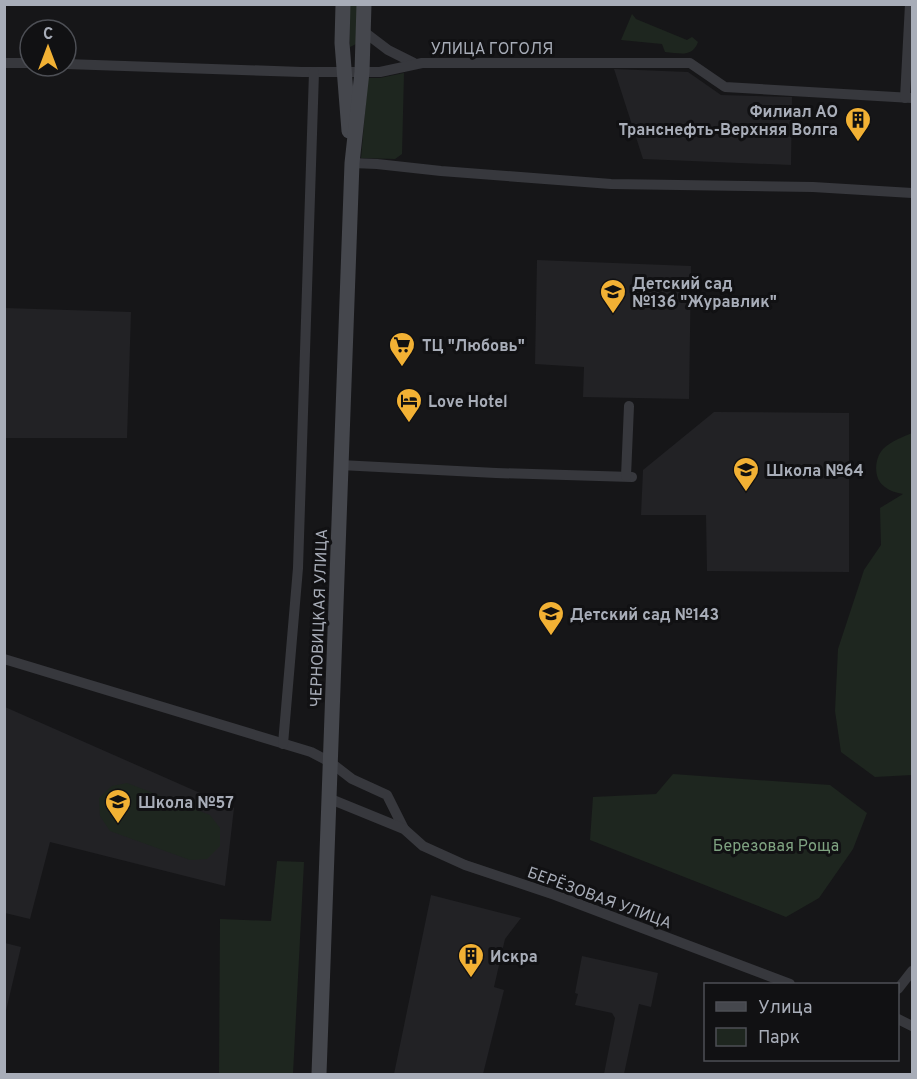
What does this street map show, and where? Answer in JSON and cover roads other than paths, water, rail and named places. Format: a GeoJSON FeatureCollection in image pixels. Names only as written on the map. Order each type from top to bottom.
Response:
{"type":"FeatureCollection","features":[{"type":"Feature","properties":{"kind":"main road","name":"ЧЕРНОВИЦКАЯ УЛИЦА"},"geometry":{"type":"LineString","coordinates":[[343,4],[343,72],[352,164]]}},
{"type":"Feature","properties":{"kind":"main road","name":"ЧЕРНОВИЦКАЯ УЛИЦА"},"geometry":{"type":"LineString","coordinates":[[319,1074],[352,164],[362,72],[364,4]]}},
{"type":"Feature","properties":{"kind":"street"},"geometry":{"type":"LineString","coordinates":[[909,98],[910,4]]}},
{"type":"Feature","properties":{"kind":"street"},"geometry":{"type":"LineString","coordinates":[[363,31],[388,50],[414,63]]}},
{"type":"Feature","properties":{"kind":"street","name":"УЛИЦА ГОГОЛЯ"},"geometry":{"type":"LineString","coordinates":[[78,64],[380,72],[414,63],[690,63],[725,87],[909,98]]}},
{"type":"Feature","properties":{"kind":"street"},"geometry":{"type":"LineString","coordinates":[[283,744],[298,568],[314,72]]}},
{"type":"Feature","properties":{"kind":"street"},"geometry":{"type":"LineString","coordinates":[[352,164],[611,184],[813,188],[912,193]]}},
{"type":"Feature","properties":{"kind":"street"},"geometry":{"type":"LineString","coordinates":[[340,465],[496,474],[629,477],[628,406]]}},
{"type":"Feature","properties":{"kind":"street","name":"БЕРЁЗОВАЯ УЛИЦА"},"geometry":{"type":"LineString","coordinates":[[4,659],[311,752],[330,762],[352,779],[387,795],[404,829]]}},
{"type":"Feature","properties":{"kind":"street","name":"БЕРЁЗОВАЯ УЛИЦА"},"geometry":{"type":"LineString","coordinates":[[328,798],[404,829],[423,846],[465,865],[555,895],[787,983]]}},
{"type":"Feature","properties":{"kind":"street"},"geometry":{"type":"LineString","coordinates":[[899,987],[912,971]]}},
{"type":"Feature","properties":{"kind":"place","name":"Филиал АО Транснефть-Верхняя Волга"},"geometry":{"type":"Point","coordinates":[858,143]}},
{"type":"Feature","properties":{"kind":"place","name":"Детский сад №136 \"Журавлик\""},"geometry":{"type":"Point","coordinates":[613,315]}},
{"type":"Feature","properties":{"kind":"place","name":"ТЦ \"Любовь\""},"geometry":{"type":"Point","coordinates":[402,368]}},
{"type":"Feature","properties":{"kind":"place","name":"Love Hotel"},"geometry":{"type":"Point","coordinates":[409,424]}},
{"type":"Feature","properties":{"kind":"place","name":"Школа №64"},"geometry":{"type":"Point","coordinates":[746,493]}},
{"type":"Feature","properties":{"kind":"place","name":"Детский сад №143"},"geometry":{"type":"Point","coordinates":[551,637]}},
{"type":"Feature","properties":{"kind":"place","name":"Школа №57"},"geometry":{"type":"Point","coordinates":[118,825]}},
{"type":"Feature","properties":{"kind":"place","name":"Искра"},"geometry":{"type":"Point","coordinates":[471,979]}},
{"type":"Feature","properties":{"kind":"park label","name":"Березовая Роща"},"geometry":{"type":"Point","coordinates":[776,845]}}]}
